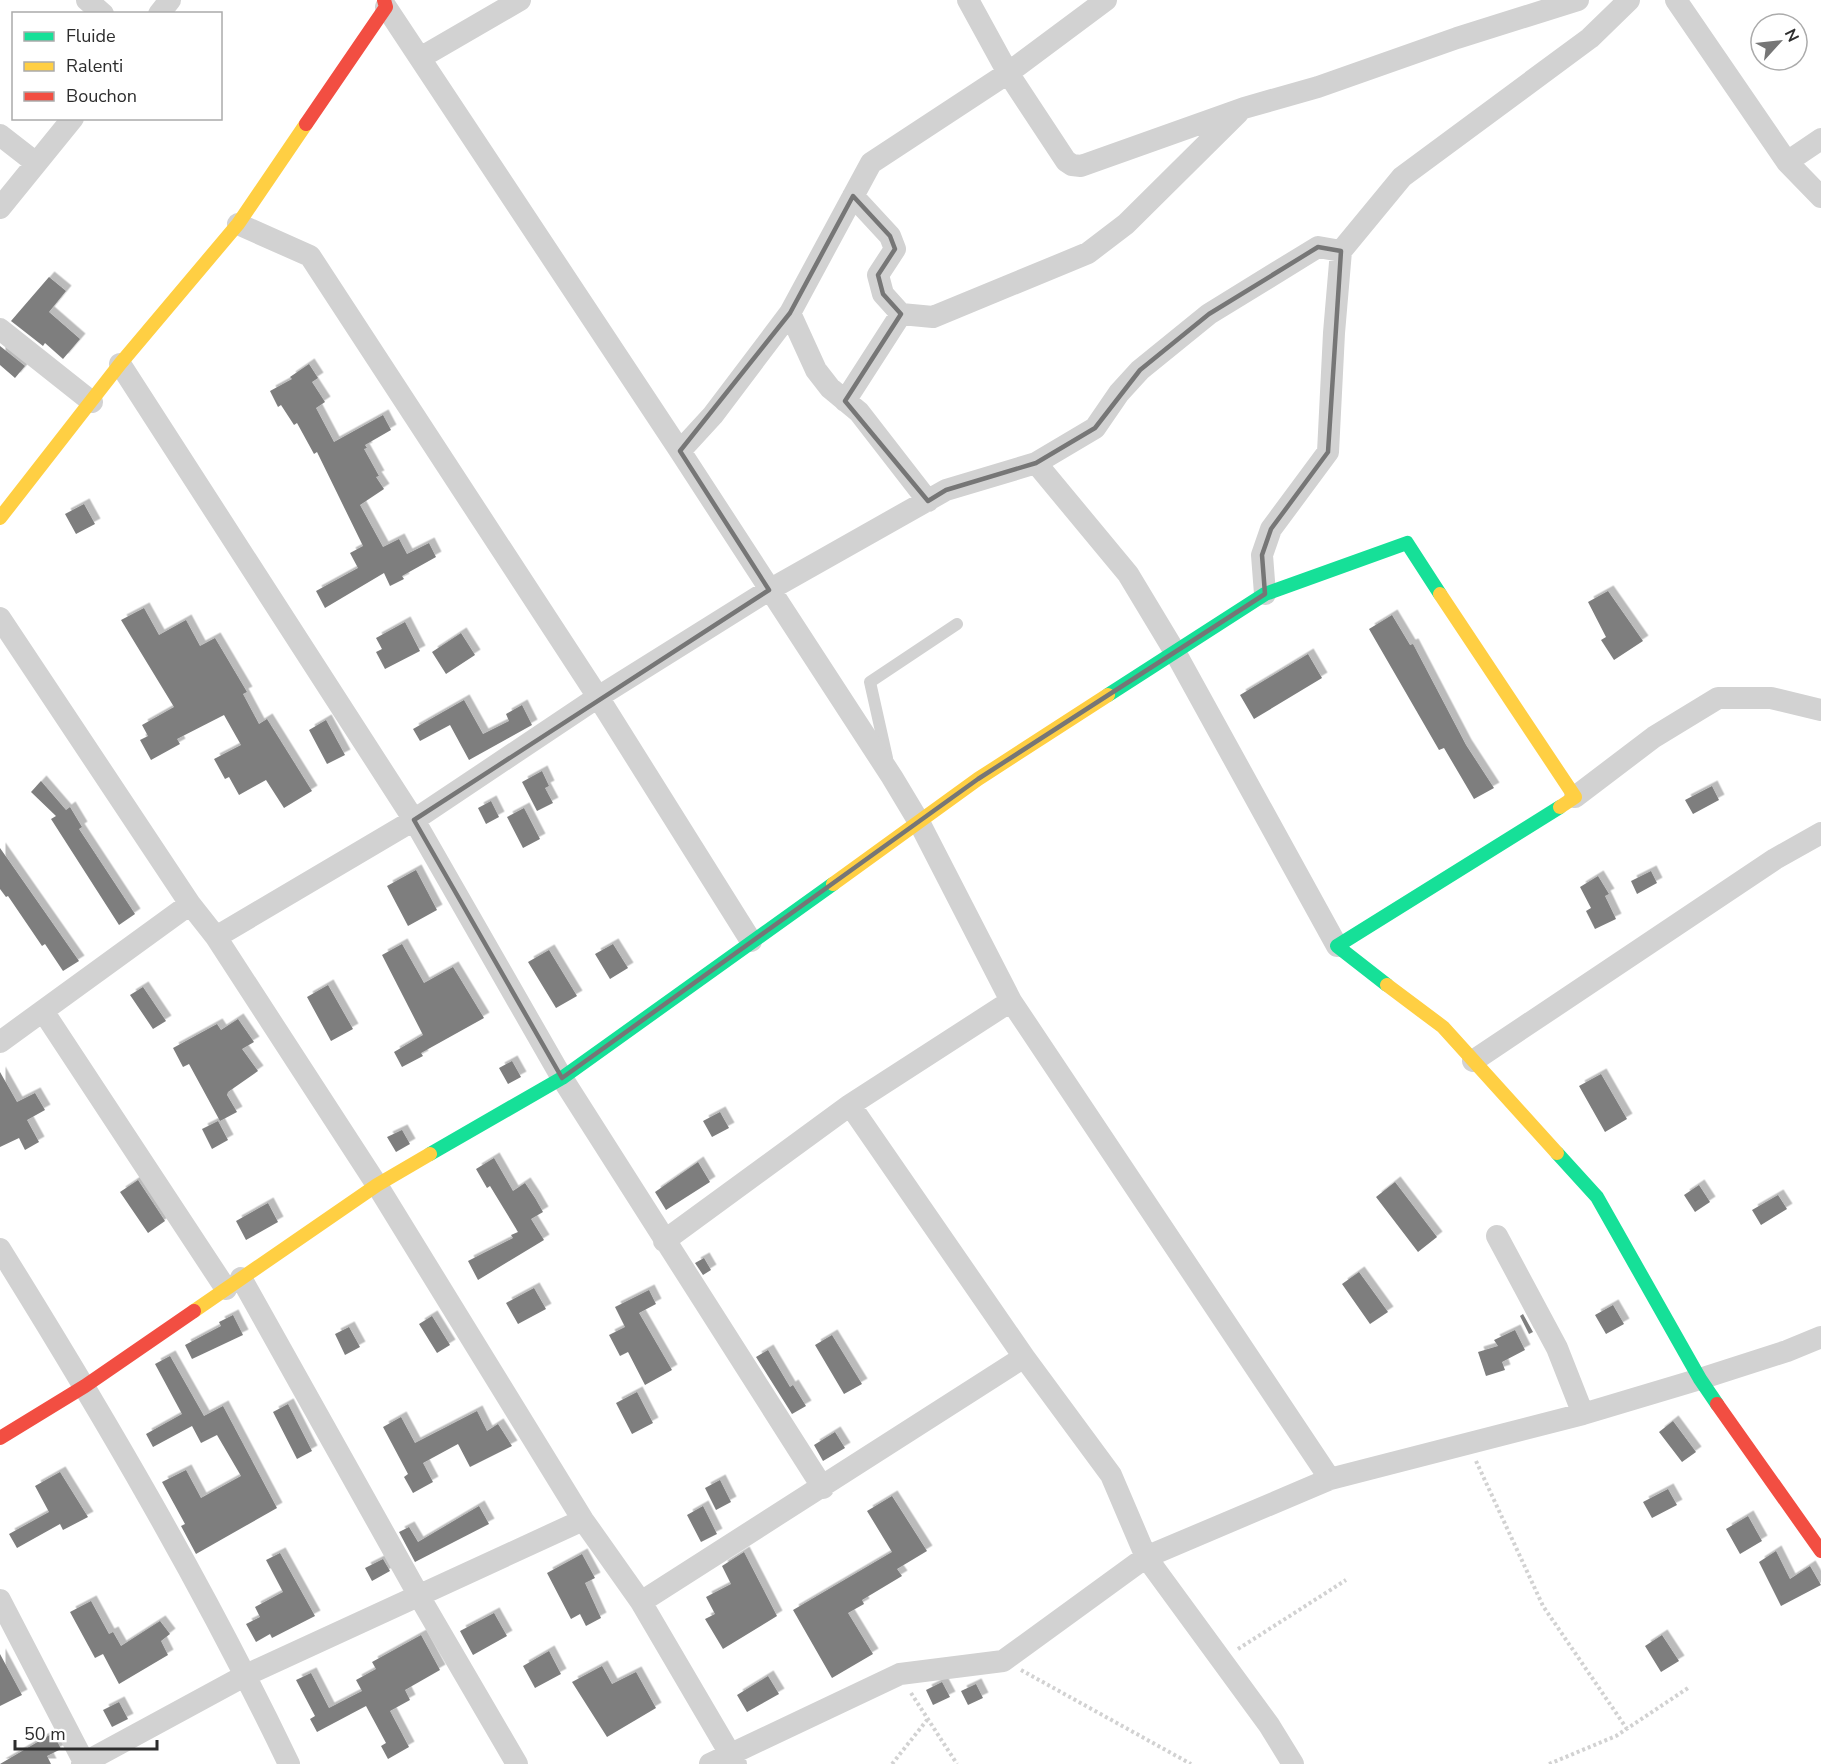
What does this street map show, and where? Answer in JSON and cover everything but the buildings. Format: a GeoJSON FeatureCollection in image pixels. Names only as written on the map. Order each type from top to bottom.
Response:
{"type":"FeatureCollection","features":[{"type":"Feature","properties":{"kind":"street"},"geometry":{"type":"LineString","coordinates":[[87,0],[101,12]]}},
{"type":"Feature","properties":{"kind":"street"},"geometry":{"type":"LineString","coordinates":[[161,12],[170,0]]}},
{"type":"Feature","properties":{"kind":"street"},"geometry":{"type":"LineString","coordinates":[[420,58],[520,0]]}},
{"type":"Feature","properties":{"kind":"street"},"geometry":{"type":"LineString","coordinates":[[968,0],[1008,73],[1048,136],[1072,165],[1081,165],[1244,108],[1318,87],[1457,38],[1578,0]]}},
{"type":"Feature","properties":{"kind":"street"},"geometry":{"type":"LineString","coordinates":[[680,451],[713,415],[790,313],[871,163],[1008,73],[1106,0]]}},
{"type":"Feature","properties":{"kind":"street"},"geometry":{"type":"LineString","coordinates":[[1266,594],[1262,555],[1271,529],[1328,452],[1341,251],[1402,177],[1590,38],[1629,0]]}},
{"type":"Feature","properties":{"kind":"street"},"geometry":{"type":"LineString","coordinates":[[1676,0],[1787,162],[1821,197]]}},
{"type":"Feature","properties":{"kind":"street"},"geometry":{"type":"LineString","coordinates":[[0,518],[120,364],[238,224],[385,4],[892,777],[919,822],[1011,1001],[1330,1479]]}},
{"type":"Feature","properties":{"kind":"street"},"geometry":{"type":"LineString","coordinates":[[853,196],[893,242],[895,249],[878,275],[883,294],[901,314],[933,317],[1088,253],[1126,224],[1244,108]]}},
{"type":"Feature","properties":{"kind":"street"},"geometry":{"type":"LineString","coordinates":[[0,207],[71,120]]}},
{"type":"Feature","properties":{"kind":"street"},"geometry":{"type":"LineString","coordinates":[[0,135],[36,163]]}},
{"type":"Feature","properties":{"kind":"street"},"geometry":{"type":"LineString","coordinates":[[1787,162],[1821,139]]}},
{"type":"Feature","properties":{"kind":"street"},"geometry":{"type":"LineString","coordinates":[[238,224],[310,256],[598,697],[750,941]]}},
{"type":"Feature","properties":{"kind":"street"},"geometry":{"type":"LineString","coordinates":[[216,937],[414,820],[598,697],[769,590],[946,490],[1036,463],[1095,428],[1119,393],[1140,370],[1209,314],[1318,248],[1341,251]]}},
{"type":"Feature","properties":{"kind":"street"},"geometry":{"type":"LineString","coordinates":[[790,313],[816,370],[830,388],[859,412],[928,501]]}},
{"type":"Feature","properties":{"kind":"street"},"geometry":{"type":"LineString","coordinates":[[845,401],[901,314]]}},
{"type":"Feature","properties":{"kind":"street"},"geometry":{"type":"LineString","coordinates":[[0,329],[92,402]]}},
{"type":"Feature","properties":{"kind":"street"},"geometry":{"type":"LineString","coordinates":[[120,364],[414,820],[562,1078],[823,1488]]}},
{"type":"Feature","properties":{"kind":"street"},"geometry":{"type":"LineString","coordinates":[[1036,463],[1128,574],[1175,652],[1336,946],[1443,1027],[1597,1197],[1700,1379],[1821,1551]]}},
{"type":"Feature","properties":{"kind":"street"},"geometry":{"type":"LineString","coordinates":[[0,1438],[85,1386],[377,1185],[562,1078],[978,779],[1266,594],[1407,543],[1575,797]]}},
{"type":"Feature","properties":{"kind":"street"},"geometry":{"type":"LineString","coordinates":[[0,618],[190,904],[216,937],[377,1185],[583,1520],[641,1602],[724,1761],[900,1674],[1004,1661],[1146,1557],[1330,1479],[1583,1413],[1700,1379],[1787,1351],[1821,1337]]}},
{"type":"Feature","properties":{"kind":"street"},"geometry":{"type":"LineString","coordinates":[[1336,946],[1575,797],[1654,737],[1718,698],[1771,698],[1821,710]]}},
{"type":"Feature","properties":{"kind":"street"},"geometry":{"type":"LineString","coordinates":[[1473,1060],[1775,859],[1821,833]]}},
{"type":"Feature","properties":{"kind":"street"},"geometry":{"type":"LineString","coordinates":[[0,1042],[190,904]]}},
{"type":"Feature","properties":{"kind":"street"},"geometry":{"type":"LineString","coordinates":[[664,1241],[850,1105],[1011,1001]]}},
{"type":"Feature","properties":{"kind":"street"},"geometry":{"type":"LineString","coordinates":[[43,1011],[234,1284],[518,1764]]}},
{"type":"Feature","properties":{"kind":"street"},"geometry":{"type":"LineString","coordinates":[[850,1105],[1024,1357],[1111,1475],[1146,1557],[1269,1725],[1293,1764]]}},
{"type":"Feature","properties":{"kind":"street"},"geometry":{"type":"LineString","coordinates":[[1497,1236],[1557,1348],[1583,1413]]}},
{"type":"Feature","properties":{"kind":"street"},"geometry":{"type":"LineString","coordinates":[[0,1249],[85,1386],[246,1675],[289,1764]]}},
{"type":"Feature","properties":{"kind":"street"},"geometry":{"type":"LineString","coordinates":[[641,1602],[823,1488],[1024,1357]]}},
{"type":"Feature","properties":{"kind":"street"},"geometry":{"type":"LineString","coordinates":[[0,1600],[84,1764],[246,1675],[583,1520]]}},
{"type":"Feature","properties":{"kind":"lane"},"geometry":{"type":"LineString","coordinates":[[892,777],[870,682],[957,624]]}},
{"type":"Feature","properties":{"kind":"path"},"geometry":{"type":"LineString","coordinates":[[1468,1444],[1543,1606],[1627,1729]]}},
{"type":"Feature","properties":{"kind":"path"},"geometry":{"type":"LineString","coordinates":[[1222,1659],[1346,1580]]}},
{"type":"Feature","properties":{"kind":"path"},"geometry":{"type":"LineString","coordinates":[[1004,1661],[1191,1764]]}},
{"type":"Feature","properties":{"kind":"path"},"geometry":{"type":"LineString","coordinates":[[900,1674],[927,1720],[957,1764]]}},
{"type":"Feature","properties":{"kind":"path"},"geometry":{"type":"LineString","coordinates":[[1549,1764],[1616,1736],[1688,1688]]}},
{"type":"Feature","properties":{"kind":"path"},"geometry":{"type":"LineString","coordinates":[[892,1764],[927,1720]]}},
{"type":"Feature","properties":{"kind":"highlighted area"},"geometry":{"type":"Polygon","coordinates":[[[853,196],[890,236],[895,249],[878,275],[883,294],[901,314],[845,401],[928,501],[946,490],[1036,463],[1095,428],[1140,370],[1209,314],[1318,247],[1341,251],[1328,452],[1271,529],[1262,555],[1265,594],[978,779],[562,1078],[414,820],[769,590],[680,451],[790,313],[853,196]]]}},
{"type":"Feature","properties":{"kind":"traffic: fast"},"geometry":{"type":"LineString","coordinates":[[1108,695],[1265,594],[1407,543],[1440,594]]}},
{"type":"Feature","properties":{"kind":"traffic: fast"},"geometry":{"type":"LineString","coordinates":[[1387,985],[1337,946],[1560,807]]}},
{"type":"Feature","properties":{"kind":"traffic: fast"},"geometry":{"type":"LineString","coordinates":[[430,1154],[562,1078],[833,884]]}},
{"type":"Feature","properties":{"kind":"traffic: fast"},"geometry":{"type":"LineString","coordinates":[[1557,1153],[1597,1197],[1700,1379],[1717,1404]]}},
{"type":"Feature","properties":{"kind":"traffic: slow"},"geometry":{"type":"LineString","coordinates":[[0,518],[120,364],[238,224],[306,124]]}},
{"type":"Feature","properties":{"kind":"traffic: slow"},"geometry":{"type":"LineString","coordinates":[[1440,594],[1575,797],[1560,807]]}},
{"type":"Feature","properties":{"kind":"traffic: slow"},"geometry":{"type":"LineString","coordinates":[[833,884],[978,779],[1108,695]]}},
{"type":"Feature","properties":{"kind":"traffic: slow"},"geometry":{"type":"LineString","coordinates":[[1387,985],[1443,1027],[1557,1153]]}},
{"type":"Feature","properties":{"kind":"traffic: slow"},"geometry":{"type":"LineString","coordinates":[[194,1311],[377,1185],[430,1154]]}},
{"type":"Feature","properties":{"kind":"traffic: jam"},"geometry":{"type":"LineString","coordinates":[[306,124],[386,7],[384,0]]}},
{"type":"Feature","properties":{"kind":"traffic: jam"},"geometry":{"type":"LineString","coordinates":[[0,1438],[85,1386],[194,1311]]}},
{"type":"Feature","properties":{"kind":"traffic: jam"},"geometry":{"type":"LineString","coordinates":[[1717,1404],[1821,1551]]}}]}
